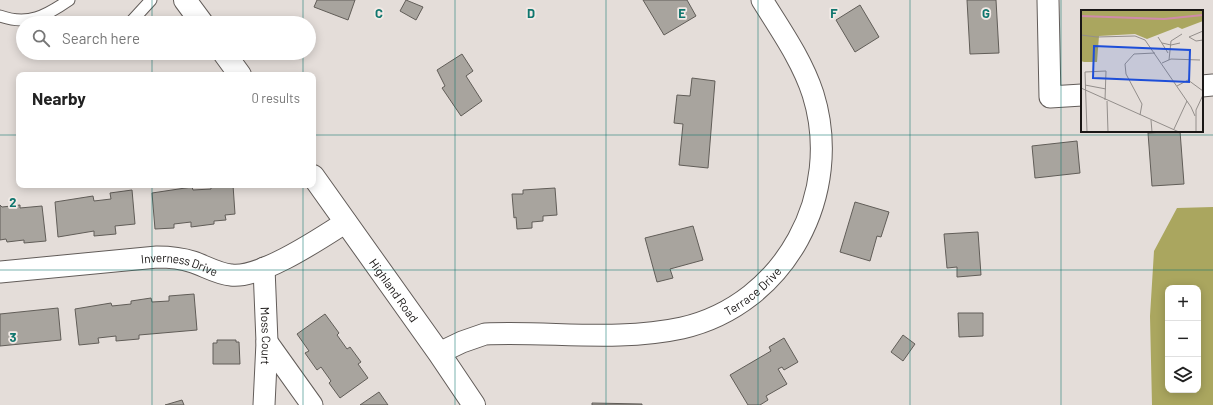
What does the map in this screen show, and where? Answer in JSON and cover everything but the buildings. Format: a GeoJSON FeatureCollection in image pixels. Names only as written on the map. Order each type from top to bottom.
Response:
{"type":"FeatureCollection","features":[{"type":"Feature","properties":{"kind":"street"},"geometry":{"type":"LineString","coordinates":[[185,0],[197,16]]}},
{"type":"Feature","properties":{"kind":"street","name":"Terrace Drive"},"geometry":{"type":"LineString","coordinates":[[439,353],[462,342],[485,334],[632,334],[682,328],[706,321],[748,298],[765,283],[794,249],[803,230],[816,194],[822,152],[822,133],[813,93],[790,47],[762,0]]}},
{"type":"Feature","properties":{"kind":"street"},"geometry":{"type":"LineString","coordinates":[[1048,0],[1050,97],[1081,95]]}},
{"type":"Feature","properties":{"kind":"street"},"geometry":{"type":"LineString","coordinates":[[229,60],[238,72]]}},
{"type":"Feature","properties":{"kind":"street"},"geometry":{"type":"LineString","coordinates":[[1203,86],[1213,85]]}},
{"type":"Feature","properties":{"kind":"street","name":"Highland Road"},"geometry":{"type":"LineString","coordinates":[[316,180],[439,353],[474,405]]}},
{"type":"Feature","properties":{"kind":"street","name":"Inverness Drive"},"geometry":{"type":"LineString","coordinates":[[0,272],[157,257],[181,259],[232,276],[264,268],[300,251],[346,222]]}},
{"type":"Feature","properties":{"kind":"street","name":"Moss Court"},"geometry":{"type":"LineString","coordinates":[[264,268],[267,342],[264,405]]}},
{"type":"Feature","properties":{"kind":"street"},"geometry":{"type":"LineString","coordinates":[[267,342],[312,405]]}},
{"type":"Feature","properties":{"kind":"lane"},"geometry":{"type":"LineString","coordinates":[[39,16],[69,0]]}},
{"type":"Feature","properties":{"kind":"lane"},"geometry":{"type":"LineString","coordinates":[[136,16],[151,0]]}},
{"type":"Feature","properties":{"kind":"lane"},"geometry":{"type":"LineString","coordinates":[[0,16],[16,21]]}},
{"type":"Feature","properties":{"kind":"shaded area"},"geometry":{"type":"Polygon","coordinates":[[[1213,207],[1213,405],[1152,405],[1150,316],[1154,251],[1177,208],[1213,207]]]}}]}
